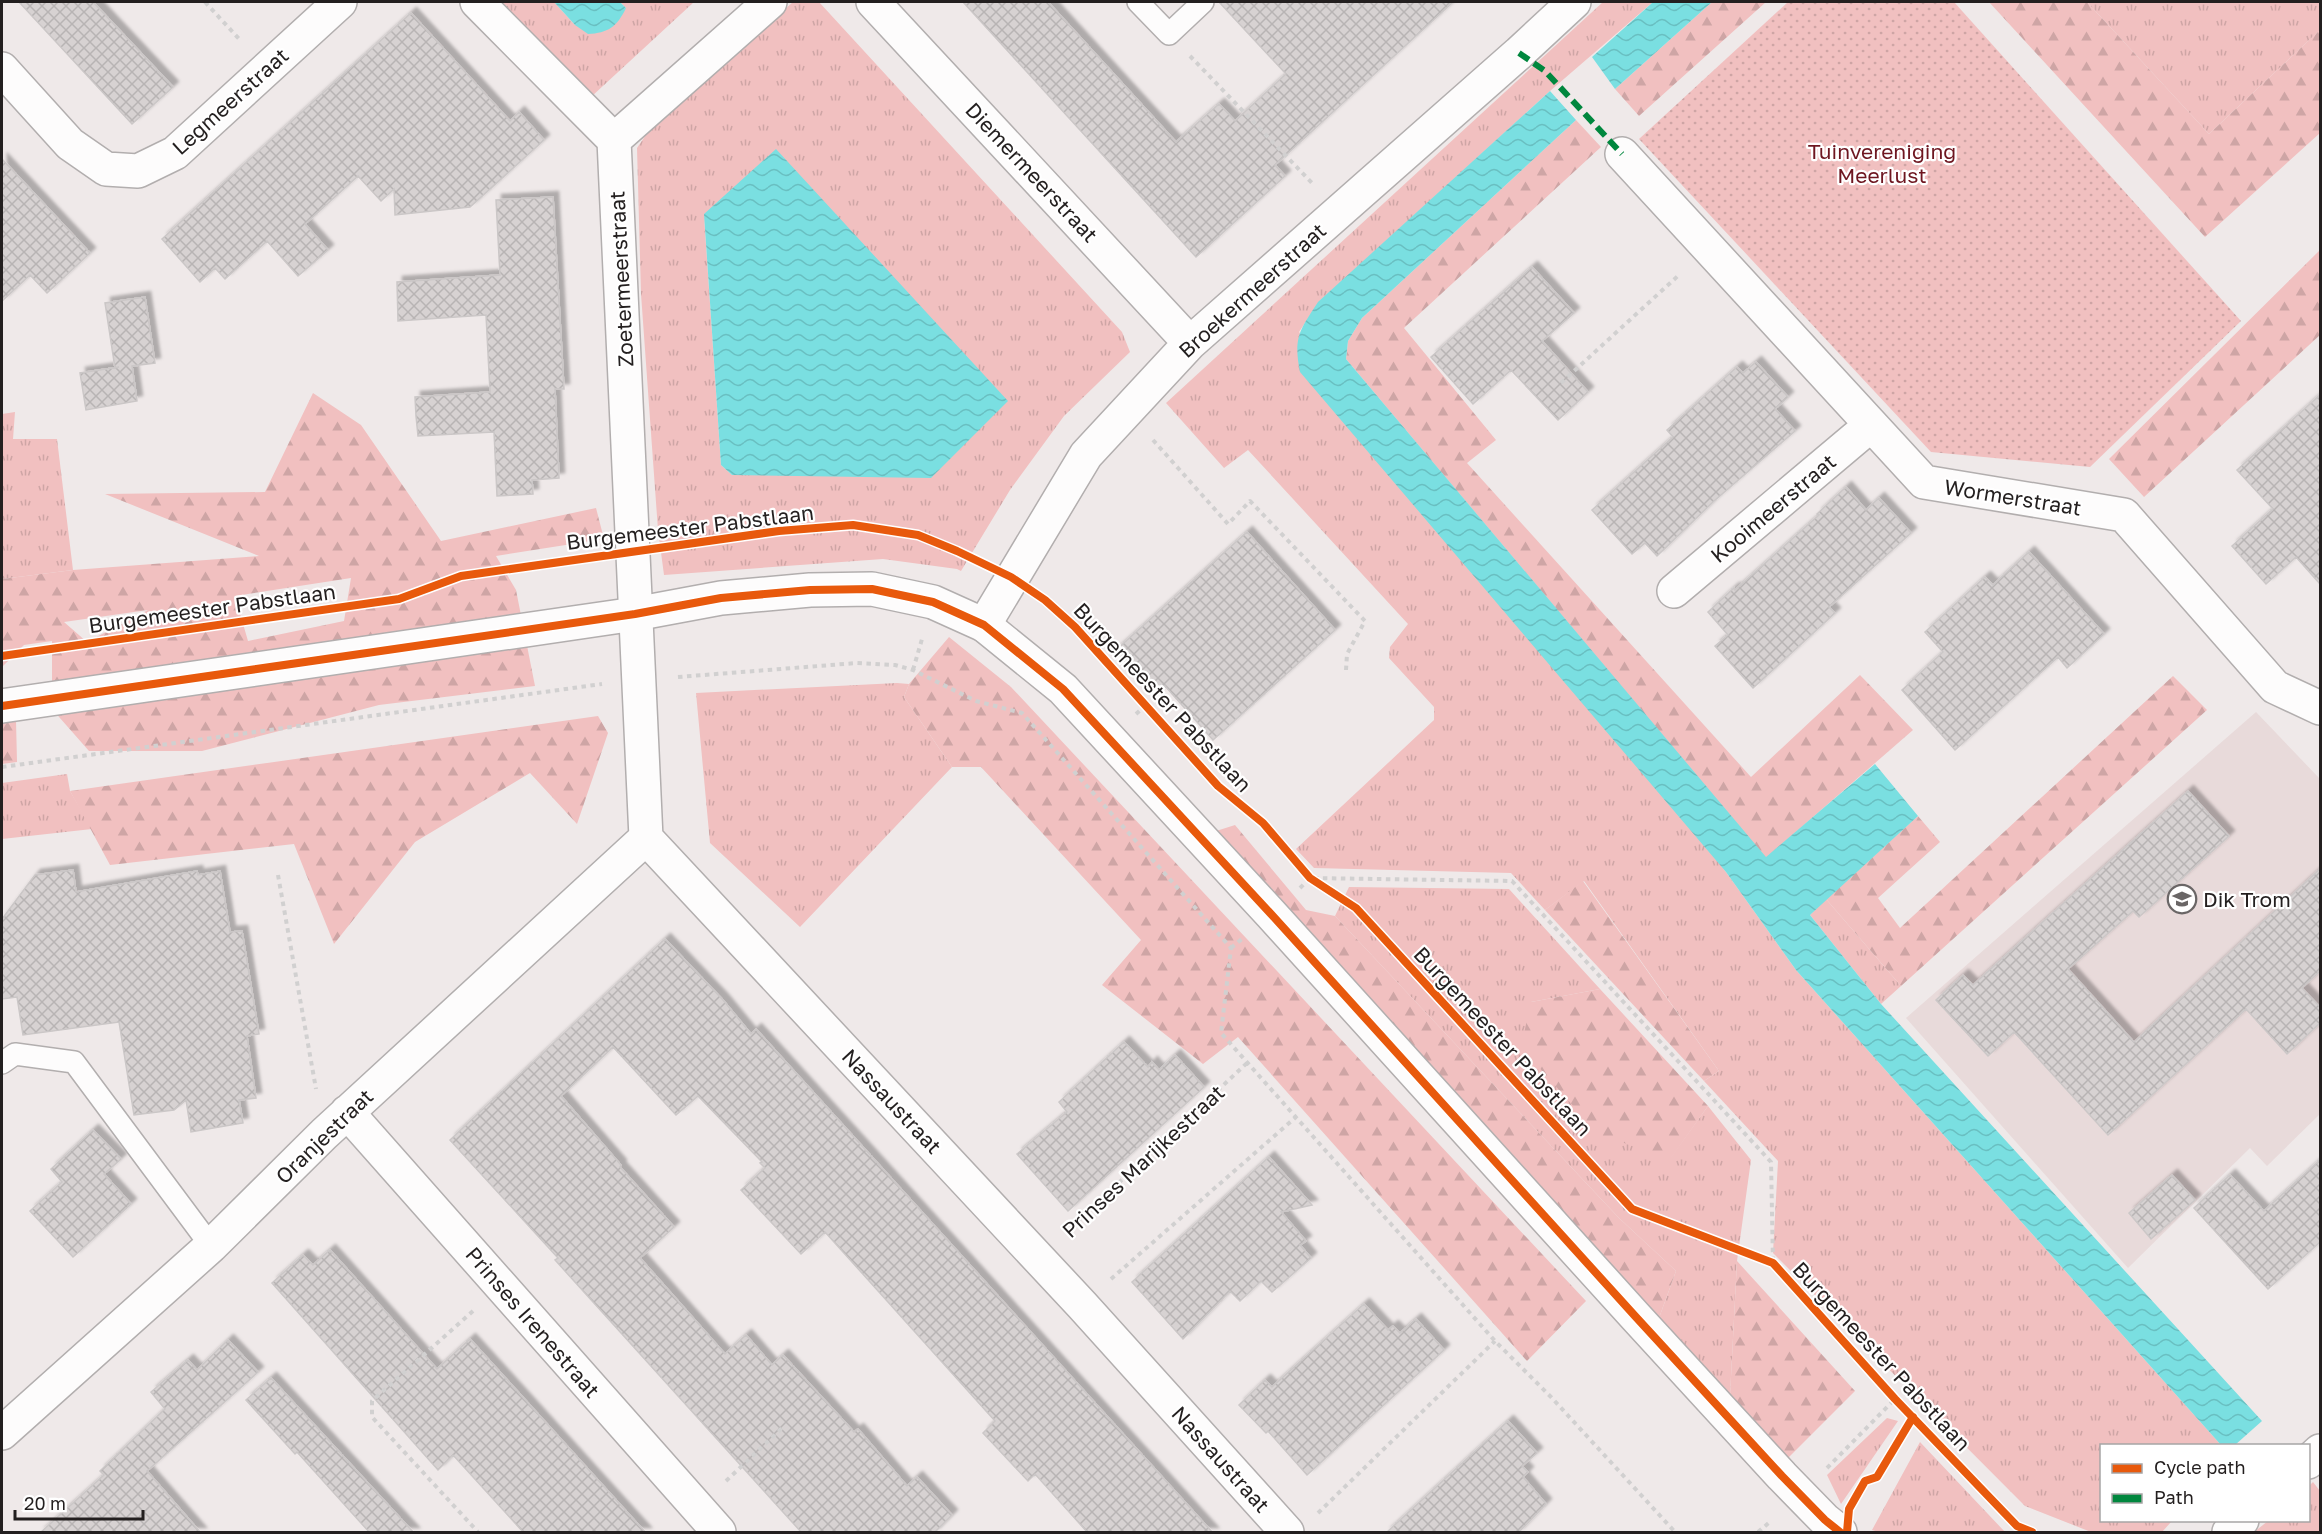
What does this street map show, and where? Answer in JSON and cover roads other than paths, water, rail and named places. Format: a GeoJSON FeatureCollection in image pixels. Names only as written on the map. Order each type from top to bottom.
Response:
{"type":"FeatureCollection","features":[{"type":"Feature","properties":{"kind":"street","name":"Legmeerstraat"},"geometry":{"type":"LineString","coordinates":[[2,69],[70,144],[106,169],[138,171],[176,153],[340,2]]}},
{"type":"Feature","properties":{"kind":"street"},"geometry":{"type":"LineString","coordinates":[[477,2],[614,140],[770,2]]}},
{"type":"Feature","properties":{"kind":"street","name":"Diemermeerstraat"},"geometry":{"type":"LineString","coordinates":[[873,2],[1190,343]]}},
{"type":"Feature","properties":{"kind":"street","name":"Broekermeerstraat"},"geometry":{"type":"LineString","coordinates":[[984,625],[1086,455],[1190,343],[1574,2]]}},
{"type":"Feature","properties":{"kind":"street","name":"Zoetermeerstraat"},"geometry":{"type":"LineString","coordinates":[[614,140],[635,614]]}},
{"type":"Feature","properties":{"kind":"street","name":"Wormerstraat"},"geometry":{"type":"LineString","coordinates":[[1622,154],[1924,482],[2124,515],[2275,687],[2320,708]]}},
{"type":"Feature","properties":{"kind":"street","name":"Kooimeerstraat"},"geometry":{"type":"LineString","coordinates":[[1674,591],[1871,425]]}},
{"type":"Feature","properties":{"kind":"street"},"geometry":{"type":"LineString","coordinates":[[2,706],[635,614],[721,598],[810,590],[872,589],[933,602],[984,625],[1063,688],[1279,922],[1782,1476],[1840,1533]]}},
{"type":"Feature","properties":{"kind":"street"},"geometry":{"type":"LineString","coordinates":[[635,614],[646,838]]}},
{"type":"Feature","properties":{"kind":"street","name":"Oranjestraat"},"geometry":{"type":"LineString","coordinates":[[2,1433],[211,1246],[347,1112],[646,838]]}},
{"type":"Feature","properties":{"kind":"street","name":"Nassaustraat"},"geometry":{"type":"LineString","coordinates":[[646,838],[1083,1305],[1287,1533]]}},
{"type":"Feature","properties":{"kind":"street","name":"Prinses Irenestraat"},"geometry":{"type":"LineString","coordinates":[[347,1112],[719,1533]]}},
{"type":"Feature","properties":{"kind":"street"},"geometry":{"type":"LineString","coordinates":[[2229,1533],[2241,1522]]}},
{"type":"Feature","properties":{"kind":"lane"},"geometry":{"type":"LineString","coordinates":[[1138,2],[1168,34],[1203,2]]}},
{"type":"Feature","properties":{"kind":"lane"},"geometry":{"type":"LineString","coordinates":[[2,1064],[15,1054],[74,1062],[211,1246]]}},
{"type":"Feature","properties":{"kind":"water"},"geometry":{"type":"Polygon","coordinates":[[[554,2],[620,2],[626,8],[611,28],[588,34],[575,25],[554,2]]]}},
{"type":"Feature","properties":{"kind":"water"},"geometry":{"type":"Polygon","coordinates":[[[1653,2],[1712,2],[1615,89],[1592,57],[1653,2]]]}},
{"type":"Feature","properties":{"kind":"water"},"geometry":{"type":"Polygon","coordinates":[[[1550,91],[1576,120],[1362,318],[1348,341],[1346,359],[1766,857],[1875,764],[1918,816],[1810,915],[1881,1004],[2262,1421],[2236,1444],[2220,1444],[1796,970],[1726,872],[1300,372],[1297,350],[1300,334],[1318,302],[1550,91]]]}},
{"type":"Feature","properties":{"kind":"water"},"geometry":{"type":"Polygon","coordinates":[[[776,149],[1008,401],[931,478],[732,475],[721,465],[704,214],[776,149]]]}},
{"type":"Feature","properties":{"kind":"place","name":"Dik Trom"},"geometry":{"type":"Point","coordinates":[2182,899]}},
{"type":"Feature","properties":{"kind":"park label","name":"Tuinvereniging Meerlust"},"geometry":{"type":"Point","coordinates":[1882,163]}}]}
